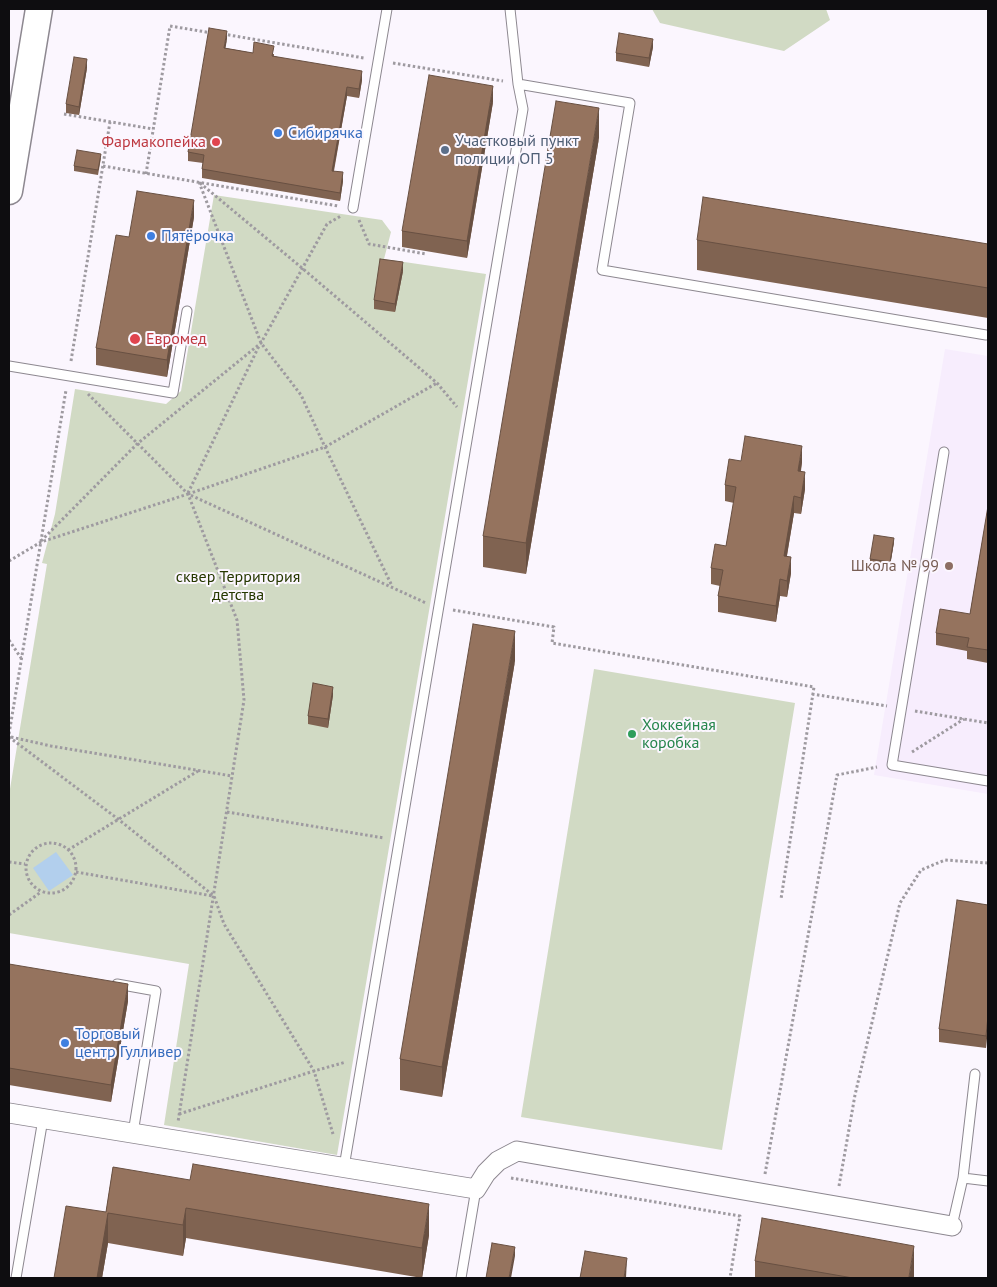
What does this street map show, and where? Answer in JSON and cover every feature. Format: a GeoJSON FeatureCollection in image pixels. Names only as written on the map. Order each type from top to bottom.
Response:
{"type":"FeatureCollection","features":[{"type":"Feature","properties":{"kind":"main road"},"geometry":{"type":"LineString","coordinates":[[9,191],[14,128],[39,9]]}},
{"type":"Feature","properties":{"kind":"street"},"geometry":{"type":"LineString","coordinates":[[9,1114],[476,1189],[486,1173],[498,1161],[516,1151],[952,1226]]}},
{"type":"Feature","properties":{"kind":"lane"},"geometry":{"type":"LineString","coordinates":[[353,208],[387,9]]}},
{"type":"Feature","properties":{"kind":"lane"},"geometry":{"type":"LineString","coordinates":[[344,1168],[523,109],[518,84],[510,9]]}},
{"type":"Feature","properties":{"kind":"lane"},"geometry":{"type":"LineString","coordinates":[[518,84],[630,103],[602,270],[986,335]]}},
{"type":"Feature","properties":{"kind":"lane"},"geometry":{"type":"LineString","coordinates":[[9,366],[173,393],[187,311]]}},
{"type":"Feature","properties":{"kind":"lane"},"geometry":{"type":"LineString","coordinates":[[944,452],[892,765],[988,781]]}},
{"type":"Feature","properties":{"kind":"lane"},"geometry":{"type":"LineString","coordinates":[[107,982],[156,991],[133,1134]]}},
{"type":"Feature","properties":{"kind":"lane"},"geometry":{"type":"LineString","coordinates":[[952,1226],[963,1178],[975,1074]]}},
{"type":"Feature","properties":{"kind":"lane"},"geometry":{"type":"LineString","coordinates":[[16,1278],[43,1119]]}},
{"type":"Feature","properties":{"kind":"lane"},"geometry":{"type":"LineString","coordinates":[[963,1178],[988,1181]]}},
{"type":"Feature","properties":{"kind":"lane"},"geometry":{"type":"LineString","coordinates":[[462,1278],[476,1189]]}},
{"type":"Feature","properties":{"kind":"path"},"geometry":{"type":"LineString","coordinates":[[146,174],[170,26],[518,84]]}},
{"type":"Feature","properties":{"kind":"path"},"geometry":{"type":"LineString","coordinates":[[64,114],[153,129]]}},
{"type":"Feature","properties":{"kind":"path"},"geometry":{"type":"LineString","coordinates":[[9,736],[110,122]]}},
{"type":"Feature","properties":{"kind":"path"},"geometry":{"type":"LineString","coordinates":[[103,166],[353,208]]}},
{"type":"Feature","properties":{"kind":"path"},"geometry":{"type":"LineString","coordinates":[[199,182],[437,383],[470,423]]}},
{"type":"Feature","properties":{"kind":"path"},"geometry":{"type":"LineString","coordinates":[[199,182],[261,343],[301,394],[392,587]]}},
{"type":"Feature","properties":{"kind":"path"},"geometry":{"type":"LineString","coordinates":[[353,208],[369,244],[426,254]]}},
{"type":"Feature","properties":{"kind":"path"},"geometry":{"type":"LineString","coordinates":[[175,1140],[244,700],[238,620],[188,494],[261,343],[327,224],[353,208]]}},
{"type":"Feature","properties":{"kind":"path"},"geometry":{"type":"LineString","coordinates":[[41,542],[137,444],[261,343]]}},
{"type":"Feature","properties":{"kind":"path"},"geometry":{"type":"LineString","coordinates":[[68,375],[188,494],[438,608],[554,627],[552,643],[814,687],[781,899]]}},
{"type":"Feature","properties":{"kind":"path"},"geometry":{"type":"LineString","coordinates":[[9,561],[41,542],[325,447],[437,383]]}},
{"type":"Feature","properties":{"kind":"path"},"geometry":{"type":"LineString","coordinates":[[9,640],[21,658]]}},
{"type":"Feature","properties":{"kind":"path"},"geometry":{"type":"LineString","coordinates":[[762,1194],[837,775],[892,765],[964,719]]}},
{"type":"Feature","properties":{"kind":"path"},"geometry":{"type":"LineString","coordinates":[[9,736],[52,746],[232,776]]}},
{"type":"Feature","properties":{"kind":"path"},"geometry":{"type":"LineString","coordinates":[[9,736],[118,819],[214,896],[224,924],[314,1071],[335,1140]]}},
{"type":"Feature","properties":{"kind":"path"},"geometry":{"type":"LineString","coordinates":[[68,850],[199,771]]}},
{"type":"Feature","properties":{"kind":"path"},"geometry":{"type":"LineString","coordinates":[[227,812],[399,840]]}},
{"type":"Feature","properties":{"kind":"path"},"geometry":{"type":"LineString","coordinates":[[55,843],[68,850],[76,862],[76,872],[73,882],[66,889],[57,893],[47,894],[37,890],[30,884],[25,864],[29,855],[36,848],[45,844],[55,843]]}},
{"type":"Feature","properties":{"kind":"path"},"geometry":{"type":"LineString","coordinates":[[835,1206],[855,1095],[900,903],[920,870],[945,860],[988,863]]}},
{"type":"Feature","properties":{"kind":"path"},"geometry":{"type":"LineString","coordinates":[[9,862],[25,864]]}},
{"type":"Feature","properties":{"kind":"path"},"geometry":{"type":"LineString","coordinates":[[76,872],[214,896]]}},
{"type":"Feature","properties":{"kind":"path"},"geometry":{"type":"LineString","coordinates":[[9,915],[42,892]]}},
{"type":"Feature","properties":{"kind":"path"},"geometry":{"type":"LineString","coordinates":[[179,1114],[314,1071],[362,1058]]}},
{"type":"Feature","properties":{"kind":"shaded area","name":"Школа № 99"},"geometry":{"type":"Polygon","coordinates":[[[945,349],[988,356],[988,794],[874,775],[945,349]]]}},
{"type":"Feature","properties":{"kind":"green space"},"geometry":{"type":"Polygon","coordinates":[[[652,9],[826,9],[830,20],[784,51],[660,23],[652,9]]]}},
{"type":"Feature","properties":{"kind":"green space","name":"сквер Территория детства"},"geometry":{"type":"Polygon","coordinates":[[[214,195],[382,220],[391,232],[384,259],[486,274],[337,1155],[164,1125],[189,964],[9,933],[9,795],[47,564],[42,563],[55,514],[75,389],[166,404],[181,391],[214,195]]]}},
{"type":"Feature","properties":{"kind":"green space"},"geometry":{"type":"Polygon","coordinates":[[[594,669],[795,703],[722,1150],[521,1117],[594,669]]]}},
{"type":"Feature","properties":{"kind":"water"},"geometry":{"type":"Polygon","coordinates":[[[56,852],[73,875],[49,891],[33,868],[56,852]]]}},
{"type":"Feature","properties":{"kind":"building"},"geometry":{"type":"Polygon","coordinates":[[[209,28],[227,31],[224,48],[253,53],[254,42],[274,46],[272,56],[362,71],[359,89],[347,87],[332,171],[343,172],[340,193],[202,169],[204,155],[188,152],[209,28]]]}},
{"type":"Feature","properties":{"kind":"building"},"geometry":{"type":"Polygon","coordinates":[[[619,33],[653,39],[649,58],[616,53],[619,33]]]}},
{"type":"Feature","properties":{"kind":"building"},"geometry":{"type":"Polygon","coordinates":[[[74,57],[87,59],[79,107],[66,104],[74,57]]]}},
{"type":"Feature","properties":{"kind":"building"},"geometry":{"type":"Polygon","coordinates":[[[429,75],[493,86],[467,241],[402,231],[429,75]]]}},
{"type":"Feature","properties":{"kind":"building"},"geometry":{"type":"Polygon","coordinates":[[[556,101],[599,108],[526,543],[483,536],[556,101]]]}},
{"type":"Feature","properties":{"kind":"building"},"geometry":{"type":"Polygon","coordinates":[[[77,150],[101,154],[98,170],[74,166],[77,150]]]}},
{"type":"Feature","properties":{"kind":"building"},"geometry":{"type":"Polygon","coordinates":[[[137,191],[194,200],[167,360],[96,348],[116,235],[129,237],[137,191]]]}},
{"type":"Feature","properties":{"kind":"building"},"geometry":{"type":"Polygon","coordinates":[[[703,197],[988,244],[988,288],[697,240],[703,197]]]}},
{"type":"Feature","properties":{"kind":"building"},"geometry":{"type":"Polygon","coordinates":[[[380,259],[403,262],[395,304],[374,300],[380,259]]]}},
{"type":"Feature","properties":{"kind":"building"},"geometry":{"type":"Polygon","coordinates":[[[745,436],[802,446],[798,471],[805,472],[801,498],[794,496],[784,556],[791,557],[787,581],[780,579],[776,606],[718,596],[723,570],[711,568],[715,544],[726,546],[736,487],[725,485],[729,459],[741,461],[745,436]]]}},
{"type":"Feature","properties":{"kind":"building","name":"Школа № 99"},"geometry":{"type":"Polygon","coordinates":[[[988,506],[988,650],[967,647],[969,638],[936,633],[940,609],[970,614],[988,506]]]}},
{"type":"Feature","properties":{"kind":"building"},"geometry":{"type":"Polygon","coordinates":[[[874,535],[894,538],[890,562],[870,559],[874,535]]]}},
{"type":"Feature","properties":{"kind":"building"},"geometry":{"type":"Polygon","coordinates":[[[473,624],[515,631],[442,1067],[400,1059],[473,624]]]}},
{"type":"Feature","properties":{"kind":"building"},"geometry":{"type":"Polygon","coordinates":[[[313,683],[333,687],[328,719],[308,716],[313,683]]]}},
{"type":"Feature","properties":{"kind":"building"},"geometry":{"type":"Polygon","coordinates":[[[957,900],[988,905],[988,1016],[986,1036],[939,1029],[957,900]]]}},
{"type":"Feature","properties":{"kind":"building","name":"Торговый центр Гулливер"},"geometry":{"type":"Polygon","coordinates":[[[9,964],[128,984],[111,1085],[9,1068],[9,964]]]}},
{"type":"Feature","properties":{"kind":"building"},"geometry":{"type":"Polygon","coordinates":[[[193,1164],[429,1204],[422,1248],[186,1208],[183,1225],[108,1213],[97,1278],[54,1278],[66,1206],[106,1212],[113,1167],[190,1180],[193,1164]]]}},
{"type":"Feature","properties":{"kind":"building"},"geometry":{"type":"Polygon","coordinates":[[[762,1218],[914,1246],[909,1277],[913,1278],[853,1278],[755,1261],[762,1218]]]}},
{"type":"Feature","properties":{"kind":"building"},"geometry":{"type":"Polygon","coordinates":[[[492,1243],[515,1247],[509,1278],[486,1278],[492,1243]]]}},
{"type":"Feature","properties":{"kind":"building"},"geometry":{"type":"Polygon","coordinates":[[[585,1251],[627,1258],[624,1278],[580,1278],[585,1251]]]}},
{"type":"Feature","properties":{"kind":"place","name":"Сибирячка"},"geometry":{"type":"Point","coordinates":[278,133]}},
{"type":"Feature","properties":{"kind":"place","name":"Фармакопейка"},"geometry":{"type":"Point","coordinates":[216,142]}},
{"type":"Feature","properties":{"kind":"place","name":"Участковый пункт полиции ОП 5"},"geometry":{"type":"Point","coordinates":[445,150]}},
{"type":"Feature","properties":{"kind":"place","name":"Пятёрочка"},"geometry":{"type":"Point","coordinates":[151,236]}},
{"type":"Feature","properties":{"kind":"place","name":"Евромед"},"geometry":{"type":"Point","coordinates":[135,339]}},
{"type":"Feature","properties":{"kind":"place","name":"Школа № 99"},"geometry":{"type":"Point","coordinates":[949,566]}},
{"type":"Feature","properties":{"kind":"place","name":"Хоккейная коробка"},"geometry":{"type":"Point","coordinates":[632,734]}},
{"type":"Feature","properties":{"kind":"place","name":"Торговый центр Гулливер"},"geometry":{"type":"Point","coordinates":[65,1043]}}]}
